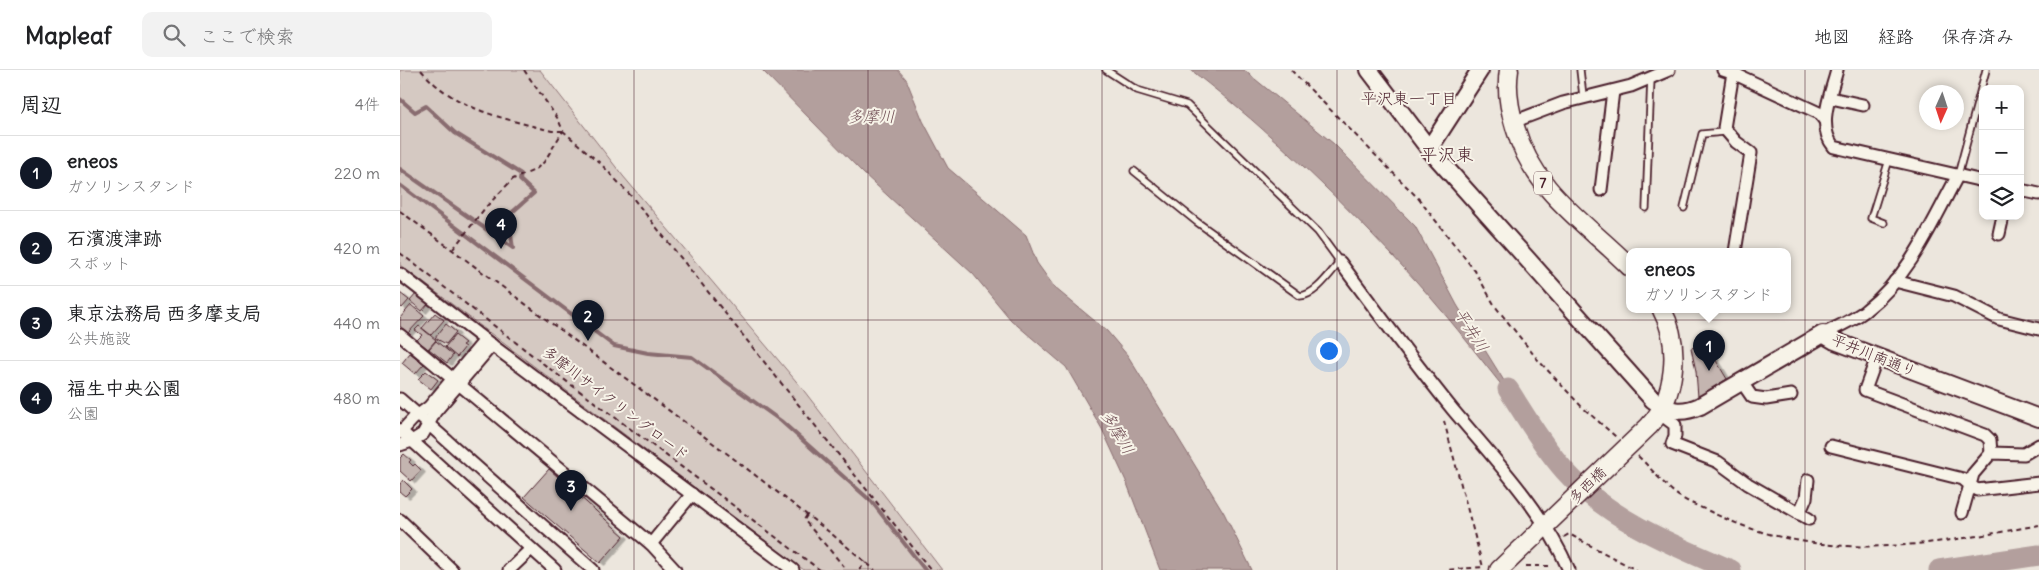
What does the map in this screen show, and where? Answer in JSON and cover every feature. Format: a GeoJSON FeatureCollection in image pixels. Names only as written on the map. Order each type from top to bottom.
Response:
{"type":"FeatureCollection","features":[{"type":"Feature","properties":{"kind":"main road","name":"7"},"geometry":{"type":"LineString","coordinates":[[1509,70],[1508,92],[1513,122],[1527,160],[1543,184],[1562,204],[1626,263]]}},
{"type":"Feature","properties":{"kind":"main road"},"geometry":{"type":"LineString","coordinates":[[1661,410],[1668,390],[1673,360],[1670,330],[1663,313]]}},
{"type":"Feature","properties":{"kind":"main road","name":"多西橋"},"geometry":{"type":"LineString","coordinates":[[1500,570],[1626,447],[1661,410]]}},
{"type":"Feature","properties":{"kind":"street"},"geometry":{"type":"LineString","coordinates":[[1369,70],[1429,149],[1674,425],[1675,436],[1672,444],[1718,462],[1748,484],[1804,516],[1808,480]]}},
{"type":"Feature","properties":{"kind":"street"},"geometry":{"type":"LineString","coordinates":[[1429,149],[1480,70]]}},
{"type":"Feature","properties":{"kind":"street"},"geometry":{"type":"LineString","coordinates":[[1513,122],[1583,96],[1613,91],[1669,70]]}},
{"type":"Feature","properties":{"kind":"street"},"geometry":{"type":"LineString","coordinates":[[1723,70],[1737,72],[1819,114],[1825,121]]}},
{"type":"Feature","properties":{"kind":"street"},"geometry":{"type":"LineString","coordinates":[[1838,70],[1825,121],[1828,140],[1834,147],[1979,180]]}},
{"type":"Feature","properties":{"kind":"street"},"geometry":{"type":"LineString","coordinates":[[1735,248],[1751,153],[1736,142],[1724,128],[1732,78],[1737,72]]}},
{"type":"Feature","properties":{"kind":"street"},"geometry":{"type":"LineString","coordinates":[[1601,190],[1613,91]]}},
{"type":"Feature","properties":{"kind":"street"},"geometry":{"type":"LineString","coordinates":[[1831,98],[1863,106]]}},
{"type":"Feature","properties":{"kind":"street"},"geometry":{"type":"LineString","coordinates":[[1823,334],[1865,311],[1895,281],[1925,238],[1958,175]]}},
{"type":"Feature","properties":{"kind":"street"},"geometry":{"type":"LineString","coordinates":[[2024,191],[2039,194]]}},
{"type":"Feature","properties":{"kind":"street"},"geometry":{"type":"LineString","coordinates":[[1999,234],[2002,220]]}},
{"type":"Feature","properties":{"kind":"street"},"geometry":{"type":"LineString","coordinates":[[1340,262],[1393,335],[1547,524],[1567,565]]}},
{"type":"Feature","properties":{"kind":"street"},"geometry":{"type":"LineString","coordinates":[[400,274],[793,570]]}},
{"type":"Feature","properties":{"kind":"street"},"geometry":{"type":"LineString","coordinates":[[1895,281],[1954,296],[1999,319],[2039,329]]}},
{"type":"Feature","properties":{"kind":"street","name":"平井川南通り"},"geometry":{"type":"LineString","coordinates":[[1661,410],[1692,409],[1823,334],[1834,341],[2039,418]]}},
{"type":"Feature","properties":{"kind":"street"},"geometry":{"type":"LineString","coordinates":[[400,335],[651,544],[676,570]]}},
{"type":"Feature","properties":{"kind":"street"},"geometry":{"type":"LineString","coordinates":[[488,342],[455,381],[429,407],[400,431],[554,570]]}},
{"type":"Feature","properties":{"kind":"street"},"geometry":{"type":"LineString","coordinates":[[1877,357],[1865,390],[1984,435],[1990,440],[1991,452],[1973,474],[1962,513]]}},
{"type":"Feature","properties":{"kind":"street"},"geometry":{"type":"LineString","coordinates":[[400,445],[412,442],[423,434],[455,381]]}},
{"type":"Feature","properties":{"kind":"street"},"geometry":{"type":"LineString","coordinates":[[1741,381],[1752,398],[1766,399],[1791,395]]}},
{"type":"Feature","properties":{"kind":"street"},"geometry":{"type":"LineString","coordinates":[[400,399],[593,570]]}},
{"type":"Feature","properties":{"kind":"street"},"geometry":{"type":"LineString","coordinates":[[1831,446],[1962,479],[1977,490],[2039,483]]}},
{"type":"Feature","properties":{"kind":"street"},"geometry":{"type":"LineString","coordinates":[[1991,452],[2024,454],[2038,446]]}},
{"type":"Feature","properties":{"kind":"street"},"geometry":{"type":"LineString","coordinates":[[651,544],[692,494]]}},
{"type":"Feature","properties":{"kind":"street"},"geometry":{"type":"LineString","coordinates":[[400,520],[452,570]]}},
{"type":"Feature","properties":{"kind":"street"},"geometry":{"type":"LineString","coordinates":[[509,570],[531,549]]}},
{"type":"Feature","properties":{"kind":"lane"},"geometry":{"type":"LineString","coordinates":[[1106,70],[1137,90],[1187,105],[1318,232],[1340,262],[1312,291],[1306,296],[1300,296],[1197,222],[1134,171]]}},
{"type":"Feature","properties":{"kind":"lane"},"geometry":{"type":"LineString","coordinates":[[1580,70],[1583,96]]}},
{"type":"Feature","properties":{"kind":"lane"},"geometry":{"type":"LineString","coordinates":[[1958,175],[1986,70]]}},
{"type":"Feature","properties":{"kind":"lane"},"geometry":{"type":"LineString","coordinates":[[1646,208],[1651,78]]}},
{"type":"Feature","properties":{"kind":"lane"},"geometry":{"type":"LineString","coordinates":[[1684,208],[1702,134],[1724,132],[1724,128]]}},
{"type":"Feature","properties":{"kind":"lane"},"geometry":{"type":"LineString","coordinates":[[1884,223],[1871,218],[1889,160]]}},
{"type":"Feature","properties":{"kind":"path"},"geometry":{"type":"LineString","coordinates":[[421,70],[434,85],[465,105],[552,131],[563,131]]}},
{"type":"Feature","properties":{"kind":"path"},"geometry":{"type":"LineString","coordinates":[[524,70],[558,119],[563,131],[601,164],[632,197],[931,570]]}},
{"type":"Feature","properties":{"kind":"path"},"geometry":{"type":"LineString","coordinates":[[1291,70],[1418,198],[1476,271],[1496,306],[1538,360],[1581,406],[1676,495],[1744,527],[1783,538],[1834,546],[1886,547],[1942,543],[2039,525]]}},
{"type":"Feature","properties":{"kind":"path"},"geometry":{"type":"LineString","coordinates":[[452,250],[485,208],[513,179],[535,170],[544,162],[563,131]]}},
{"type":"Feature","properties":{"kind":"path"},"geometry":{"type":"LineString","coordinates":[[400,211],[808,515],[875,570]]}},
{"type":"Feature","properties":{"kind":"path","name":"多摩川サイクリングロード"},"geometry":{"type":"LineString","coordinates":[[400,253],[581,392],[820,570]]}},
{"type":"Feature","properties":{"kind":"path"},"geometry":{"type":"LineString","coordinates":[[1444,420],[1483,567],[1446,570]]}},
{"type":"Feature","properties":{"kind":"path"},"geometry":{"type":"LineString","coordinates":[[808,515],[804,520],[847,570]]}},
{"type":"Feature","properties":{"kind":"path"},"geometry":{"type":"LineString","coordinates":[[1555,541],[1569,534],[1636,570]]}},
{"type":"Feature","properties":{"kind":"path"},"geometry":{"type":"LineString","coordinates":[[859,570],[866,562]]}},
{"type":"Feature","properties":{"kind":"path"},"geometry":{"type":"LineString","coordinates":[[1524,566],[1567,565]]}},
{"type":"Feature","properties":{"kind":"shaded area"},"geometry":{"type":"Polygon","coordinates":[[[400,70],[540,70],[623,176],[801,387],[942,570],[804,570],[400,265],[400,70]]]}},
{"type":"Feature","properties":{"kind":"water","name":"多摩川"},"geometry":{"type":"Polygon","coordinates":[[[762,70],[898,70],[906,79],[923,121],[948,168],[1026,235],[1037,263],[1055,288],[1107,331],[1128,356],[1224,513],[1252,570],[1160,570],[1126,481],[1102,429],[1066,367],[1011,320],[973,274],[863,173],[762,70]]]}},
{"type":"Feature","properties":{"kind":"water"},"geometry":{"type":"Polygon","coordinates":[[[1191,70],[1244,70],[1334,144],[1415,226],[1457,305],[1524,413],[1430,297],[1336,197],[1280,144],[1191,70]]]}},
{"type":"Feature","properties":{"kind":"building"},"geometry":{"type":"Polygon","coordinates":[[[400,293],[409,300],[402,308],[400,306],[400,293]]]}},
{"type":"Feature","properties":{"kind":"building"},"geometry":{"type":"Polygon","coordinates":[[[416,294],[428,304],[422,311],[410,301],[416,294]]]}},
{"type":"Feature","properties":{"kind":"building"},"geometry":{"type":"Polygon","coordinates":[[[411,305],[424,316],[408,333],[400,326],[400,318],[411,305]]]}},
{"type":"Feature","properties":{"kind":"building"},"geometry":{"type":"Polygon","coordinates":[[[435,313],[444,320],[431,335],[422,328],[435,313]]]}},
{"type":"Feature","properties":{"kind":"building"},"geometry":{"type":"Polygon","coordinates":[[[446,324],[456,332],[446,344],[435,338],[446,324]]]}},
{"type":"Feature","properties":{"kind":"building"},"geometry":{"type":"Polygon","coordinates":[[[419,326],[436,340],[428,349],[417,340],[422,335],[415,330],[419,326]]]}},
{"type":"Feature","properties":{"kind":"building"},"geometry":{"type":"Polygon","coordinates":[[[455,335],[465,343],[462,345],[465,347],[457,357],[445,347],[455,335]]]}},
{"type":"Feature","properties":{"kind":"building"},"geometry":{"type":"Polygon","coordinates":[[[436,341],[453,355],[447,363],[429,349],[436,341]]]}},
{"type":"Feature","properties":{"kind":"building"},"geometry":{"type":"Polygon","coordinates":[[[1706,344],[1727,379],[1698,397],[1696,371],[1691,348],[1706,344]]]}},
{"type":"Feature","properties":{"kind":"building"},"geometry":{"type":"Polygon","coordinates":[[[410,353],[424,364],[415,374],[402,363],[410,353]]]}},
{"type":"Feature","properties":{"kind":"building"},"geometry":{"type":"Polygon","coordinates":[[[426,371],[438,380],[431,389],[418,379],[426,371]]]}},
{"type":"Feature","properties":{"kind":"building"},"geometry":{"type":"Polygon","coordinates":[[[404,454],[411,460],[409,462],[413,466],[415,464],[421,470],[411,481],[400,471],[400,458],[404,454]]]}},
{"type":"Feature","properties":{"kind":"building"},"geometry":{"type":"Polygon","coordinates":[[[549,469],[624,536],[600,563],[524,497],[549,469]]]}},
{"type":"Feature","properties":{"kind":"building"},"geometry":{"type":"Polygon","coordinates":[[[403,480],[412,489],[405,496],[400,492],[400,484],[403,480]]]}},
{"type":"Feature","properties":{"kind":"waterway"},"geometry":{"type":"LineString","coordinates":[[400,99],[415,112],[426,106],[455,133],[521,174],[520,180],[534,193],[508,216],[513,248],[400,169]]}},
{"type":"Feature","properties":{"kind":"waterway"},"geometry":{"type":"LineString","coordinates":[[400,185],[614,346],[648,353],[692,357],[781,421],[872,502],[925,570]]}},
{"type":"Feature","properties":{"kind":"waterway","name":"平井川"},"geometry":{"type":"LineString","coordinates":[[1508,389],[1549,452],[1582,488],[1621,517],[1642,529],[1686,551],[1731,570]]}},
{"type":"Feature","properties":{"kind":"waterway","name":"平井川"},"geometry":{"type":"LineString","coordinates":[[1939,570],[2039,555]]}},
{"type":"Feature","properties":{"kind":"place","name":"福生中央公園"},"geometry":{"type":"Point","coordinates":[501,249]}},
{"type":"Feature","properties":{"kind":"place","name":"石濱渡津跡"},"geometry":{"type":"Point","coordinates":[588,341]}},
{"type":"Feature","properties":{"kind":"place","name":"eneos"},"geometry":{"type":"Point","coordinates":[1709,371]}},
{"type":"Feature","properties":{"kind":"place","name":"東京法務局 西多摩支局"},"geometry":{"type":"Point","coordinates":[571,511]}},
{"type":"Feature","properties":{"kind":"district","name":"平沢東一丁目"},"geometry":{"type":"Point","coordinates":[1409,98]}},
{"type":"Feature","properties":{"kind":"district","name":"平沢東"},"geometry":{"type":"Point","coordinates":[1447,154]}}]}
